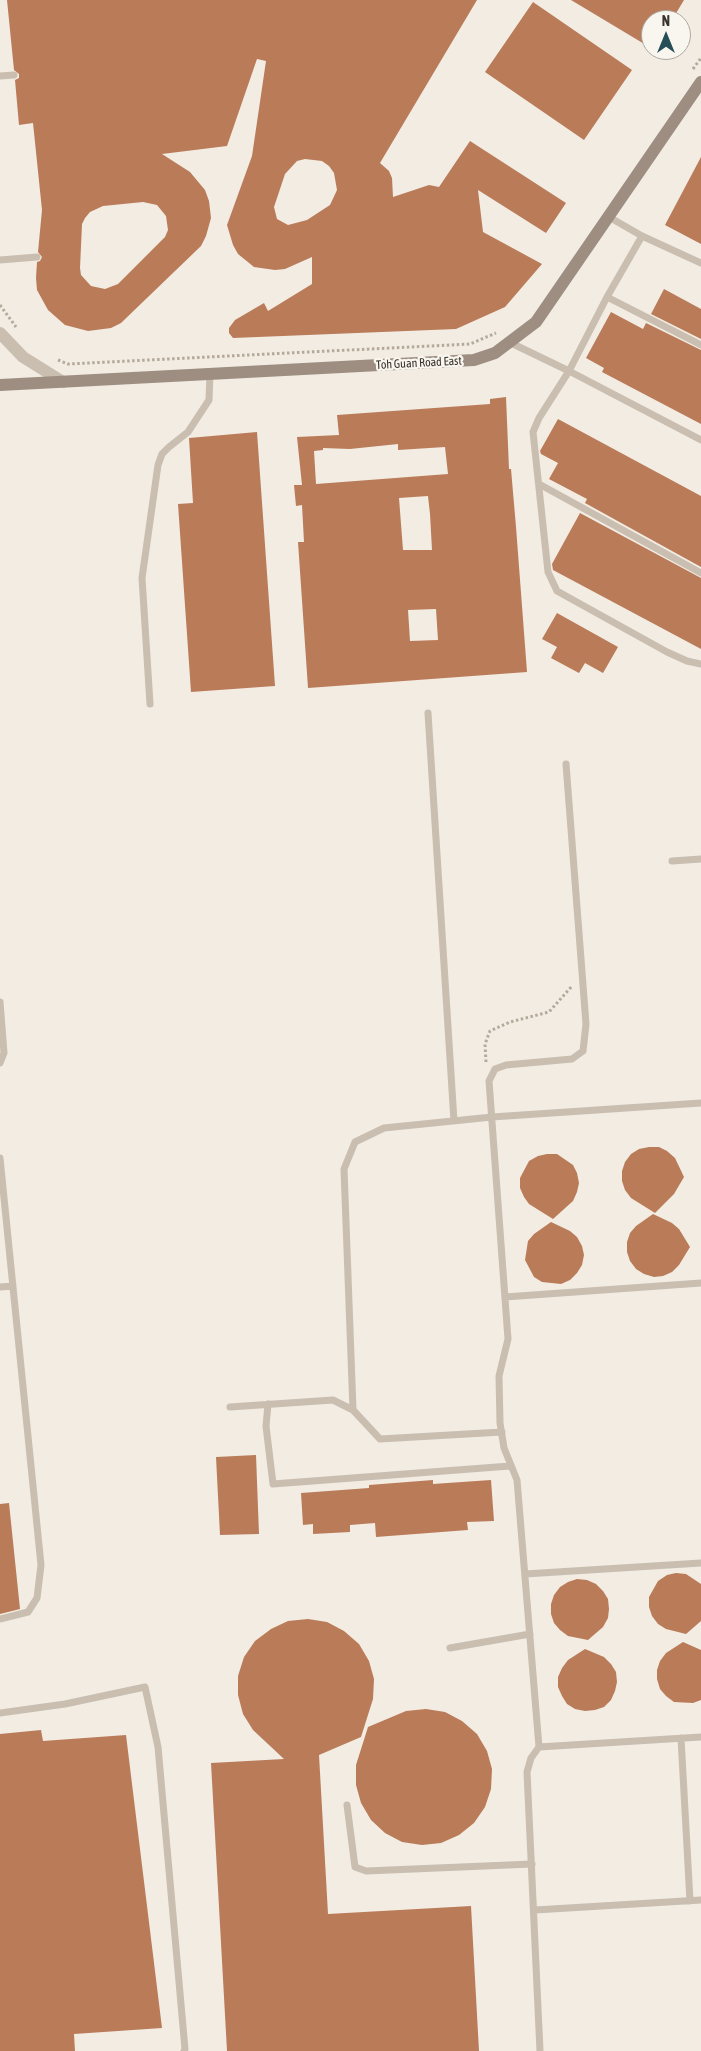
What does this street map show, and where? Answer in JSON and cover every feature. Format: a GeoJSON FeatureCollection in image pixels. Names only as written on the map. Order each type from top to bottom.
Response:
{"type":"FeatureCollection","features":[{"type":"Feature","properties":{"kind":"street","name":"Toh Guan Road East"},"geometry":{"type":"LineString","coordinates":[[0,386],[474,360],[495,353],[536,322],[701,82]]}},
{"type":"Feature","properties":{"kind":"street"},"geometry":{"type":"LineString","coordinates":[[0,333],[23,357],[64,382]]}},
{"type":"Feature","properties":{"kind":"lane"},"geometry":{"type":"LineString","coordinates":[[0,76],[14,75]]}},
{"type":"Feature","properties":{"kind":"lane"},"geometry":{"type":"LineString","coordinates":[[609,217],[642,236],[701,262]]}},
{"type":"Feature","properties":{"kind":"lane"},"geometry":{"type":"LineString","coordinates":[[642,236],[607,297],[569,371],[539,418],[533,432],[548,572],[557,591],[667,652],[701,664]]}},
{"type":"Feature","properties":{"kind":"lane"},"geometry":{"type":"LineString","coordinates":[[0,260],[37,257]]}},
{"type":"Feature","properties":{"kind":"lane"},"geometry":{"type":"LineString","coordinates":[[607,297],[701,345]]}},
{"type":"Feature","properties":{"kind":"lane"},"geometry":{"type":"LineString","coordinates":[[510,343],[569,371],[701,440]]}},
{"type":"Feature","properties":{"kind":"lane"},"geometry":{"type":"LineString","coordinates":[[150,704],[142,578],[158,465],[162,454],[188,432],[209,400],[210,374]]}},
{"type":"Feature","properties":{"kind":"lane"},"geometry":{"type":"LineString","coordinates":[[539,484],[701,573]]}},
{"type":"Feature","properties":{"kind":"lane"},"geometry":{"type":"LineString","coordinates":[[428,713],[454,1121]]}},
{"type":"Feature","properties":{"kind":"lane"},"geometry":{"type":"LineString","coordinates":[[540,2051],[535,1910],[527,1772],[531,1758],[539,1747],[518,1480],[510,1466],[504,1448],[502,1432],[499,1376],[508,1339],[489,1081],[495,1069],[506,1065],[572,1059],[583,1051],[586,1024],[566,764]]}},
{"type":"Feature","properties":{"kind":"lane"},"geometry":{"type":"LineString","coordinates":[[672,861],[701,859]]}},
{"type":"Feature","properties":{"kind":"lane"},"geometry":{"type":"LineString","coordinates":[[0,1002],[4,1053],[0,1063]]}},
{"type":"Feature","properties":{"kind":"lane"},"geometry":{"type":"LineString","coordinates":[[353,1410],[344,1169],[355,1142],[384,1128],[492,1117],[701,1103]]}},
{"type":"Feature","properties":{"kind":"lane"},"geometry":{"type":"LineString","coordinates":[[0,1158],[41,1564],[37,1598],[28,1612],[0,1619]]}},
{"type":"Feature","properties":{"kind":"lane"},"geometry":{"type":"LineString","coordinates":[[505,1297],[701,1284]]}},
{"type":"Feature","properties":{"kind":"lane"},"geometry":{"type":"LineString","coordinates":[[0,1287],[13,1286]]}},
{"type":"Feature","properties":{"kind":"lane"},"geometry":{"type":"LineString","coordinates":[[230,1407],[333,1400],[353,1410],[380,1439],[502,1432]]}},
{"type":"Feature","properties":{"kind":"lane"},"geometry":{"type":"LineString","coordinates":[[268,1404],[266,1426],[272,1484],[510,1466]]}},
{"type":"Feature","properties":{"kind":"lane"},"geometry":{"type":"LineString","coordinates":[[525,1574],[701,1563]]}},
{"type":"Feature","properties":{"kind":"lane"},"geometry":{"type":"LineString","coordinates":[[450,1648],[530,1634]]}},
{"type":"Feature","properties":{"kind":"lane"},"geometry":{"type":"LineString","coordinates":[[0,1713],[65,1704],[145,1687],[158,1747],[184,2051]]}},
{"type":"Feature","properties":{"kind":"lane"},"geometry":{"type":"LineString","coordinates":[[539,1747],[701,1737]]}},
{"type":"Feature","properties":{"kind":"lane"},"geometry":{"type":"LineString","coordinates":[[681,1738],[690,1901]]}},
{"type":"Feature","properties":{"kind":"lane"},"geometry":{"type":"LineString","coordinates":[[347,1805],[355,1867],[366,1871],[532,1864]]}},
{"type":"Feature","properties":{"kind":"lane"},"geometry":{"type":"LineString","coordinates":[[535,1910],[701,1900]]}},
{"type":"Feature","properties":{"kind":"path"},"geometry":{"type":"LineString","coordinates":[[690,73],[701,58]]}},
{"type":"Feature","properties":{"kind":"path"},"geometry":{"type":"LineString","coordinates":[[0,305],[22,333]]}},
{"type":"Feature","properties":{"kind":"path"},"geometry":{"type":"LineString","coordinates":[[50,356],[68,364],[470,344],[504,330]]}},
{"type":"Feature","properties":{"kind":"path"},"geometry":{"type":"LineString","coordinates":[[486,1068],[485,1044],[490,1032],[510,1022],[549,1012],[582,975]]}},
{"type":"Feature","properties":{"kind":"building"},"geometry":{"type":"Polygon","coordinates":[[[7,0],[477,0],[380,163],[389,171],[392,178],[393,197],[429,185],[439,187],[470,141],[566,203],[546,233],[478,190],[483,232],[542,264],[505,307],[456,329],[233,338],[229,333],[229,328],[235,320],[264,303],[268,311],[312,284],[312,257],[285,269],[275,270],[254,267],[238,254],[227,225],[252,156],[266,61],[257,59],[227,146],[162,154],[190,172],[205,190],[209,201],[211,218],[201,246],[121,323],[111,328],[88,331],[65,325],[48,310],[37,290],[37,262],[42,257],[38,252],[42,210],[33,123],[19,125],[15,80],[19,78],[19,74],[14,70],[7,0]],[[305,159],[297,161],[285,174],[274,207],[277,219],[288,225],[307,220],[330,205],[337,190],[334,173],[329,166],[322,161],[305,159]],[[143,202],[103,206],[90,212],[85,218],[82,224],[80,268],[81,275],[91,286],[105,289],[118,284],[165,237],[168,230],[166,216],[157,205],[143,202]]]}},
{"type":"Feature","properties":{"kind":"building"},"geometry":{"type":"Polygon","coordinates":[[[571,0],[684,0],[678,10],[641,10],[641,42],[571,0]]]}},
{"type":"Feature","properties":{"kind":"building"},"geometry":{"type":"Polygon","coordinates":[[[533,2],[632,70],[584,140],[485,72],[533,2]]]}},
{"type":"Feature","properties":{"kind":"building"},"geometry":{"type":"Polygon","coordinates":[[[701,157],[701,244],[665,225],[701,157]]]}},
{"type":"Feature","properties":{"kind":"building"},"geometry":{"type":"Polygon","coordinates":[[[664,289],[701,309],[701,339],[651,314],[664,289]]]}},
{"type":"Feature","properties":{"kind":"building"},"geometry":{"type":"Polygon","coordinates":[[[611,312],[643,329],[646,323],[701,350],[701,424],[602,372],[604,368],[586,358],[611,312]]]}},
{"type":"Feature","properties":{"kind":"building"},"geometry":{"type":"Polygon","coordinates":[[[506,397],[509,469],[511,469],[527,672],[308,688],[298,542],[304,542],[302,505],[296,506],[294,485],[302,485],[297,437],[339,435],[337,415],[490,404],[490,399],[506,397]],[[398,444],[350,449],[323,448],[323,450],[314,451],[316,484],[448,474],[445,447],[398,450],[398,444]],[[428,496],[399,498],[403,550],[432,550],[428,496]],[[436,609],[408,610],[410,641],[438,640],[436,609]]]}},
{"type":"Feature","properties":{"kind":"building"},"geometry":{"type":"Polygon","coordinates":[[[558,419],[701,496],[701,567],[585,503],[587,499],[549,479],[558,463],[541,454],[540,451],[558,419]]]}},
{"type":"Feature","properties":{"kind":"building"},"geometry":{"type":"Polygon","coordinates":[[[257,432],[275,686],[191,692],[178,504],[193,503],[189,438],[257,432]]]}},
{"type":"Feature","properties":{"kind":"building"},"geometry":{"type":"Polygon","coordinates":[[[580,513],[701,578],[701,649],[553,570],[552,564],[580,513]]]}},
{"type":"Feature","properties":{"kind":"building"},"geometry":{"type":"Polygon","coordinates":[[[557,613],[618,647],[603,673],[585,663],[579,673],[551,658],[557,647],[542,639],[557,613]]]}},
{"type":"Feature","properties":{"kind":"building"},"geometry":{"type":"Polygon","coordinates":[[[659,1147],[667,1151],[675,1158],[684,1177],[674,1194],[655,1213],[631,1198],[625,1190],[622,1181],[622,1171],[625,1162],[631,1154],[639,1149],[659,1147]]]}},
{"type":"Feature","properties":{"kind":"building"},"geometry":{"type":"Polygon","coordinates":[[[547,1154],[557,1154],[573,1165],[579,1183],[573,1201],[553,1219],[529,1204],[520,1188],[520,1178],[529,1161],[547,1154]]]}},
{"type":"Feature","properties":{"kind":"building"},"geometry":{"type":"Polygon","coordinates":[[[653,1214],[672,1223],[679,1229],[690,1247],[679,1265],[672,1272],[654,1277],[636,1269],[630,1261],[627,1252],[627,1242],[630,1233],[636,1226],[653,1214]]]}},
{"type":"Feature","properties":{"kind":"building"},"geometry":{"type":"Polygon","coordinates":[[[551,1222],[570,1231],[577,1237],[584,1255],[582,1265],[577,1273],[570,1280],[561,1284],[542,1282],[534,1277],[525,1260],[528,1241],[534,1234],[551,1222]]]}},
{"type":"Feature","properties":{"kind":"building"},"geometry":{"type":"Polygon","coordinates":[[[256,1455],[259,1534],[220,1535],[216,1457],[256,1455]]]}},
{"type":"Feature","properties":{"kind":"building"},"geometry":{"type":"Polygon","coordinates":[[[433,1480],[433,1484],[491,1480],[494,1521],[467,1522],[468,1530],[376,1537],[375,1523],[350,1525],[350,1532],[313,1534],[313,1524],[303,1525],[301,1493],[369,1488],[369,1485],[433,1480]]]}},
{"type":"Feature","properties":{"kind":"building"},"geometry":{"type":"Polygon","coordinates":[[[9,1503],[20,1609],[0,1614],[0,1504],[9,1503]]]}},
{"type":"Feature","properties":{"kind":"building"},"geometry":{"type":"Polygon","coordinates":[[[676,1573],[686,1574],[701,1584],[701,1621],[686,1634],[666,1629],[658,1624],[652,1616],[649,1607],[649,1597],[658,1581],[667,1575],[676,1573]]]}},
{"type":"Feature","properties":{"kind":"building"},"geometry":{"type":"Polygon","coordinates":[[[577,1579],[587,1580],[596,1584],[608,1599],[608,1618],[603,1627],[588,1640],[568,1636],[554,1623],[551,1614],[551,1604],[554,1595],[560,1587],[577,1579]]]}},
{"type":"Feature","properties":{"kind":"building"},"geometry":{"type":"Polygon","coordinates":[[[308,1619],[327,1622],[344,1631],[359,1644],[369,1661],[374,1679],[373,1699],[361,1737],[319,1755],[328,1914],[471,1906],[479,2051],[227,2051],[211,1763],[284,1759],[253,1730],[243,1714],[238,1695],[238,1676],[244,1657],[255,1641],[271,1629],[288,1621],[308,1619]]]}},
{"type":"Feature","properties":{"kind":"building"},"geometry":{"type":"Polygon","coordinates":[[[683,1642],[701,1650],[701,1700],[693,1703],[674,1702],[660,1689],[657,1679],[660,1661],[666,1653],[683,1642]]]}},
{"type":"Feature","properties":{"kind":"building"},"geometry":{"type":"Polygon","coordinates":[[[585,1649],[604,1657],[611,1664],[616,1672],[617,1682],[611,1700],[604,1707],[585,1711],[575,1709],[567,1704],[558,1687],[558,1677],[568,1660],[585,1649]]]}},
{"type":"Feature","properties":{"kind":"building"},"geometry":{"type":"Polygon","coordinates":[[[426,1709],[445,1712],[462,1721],[477,1734],[487,1751],[492,1769],[491,1789],[485,1807],[474,1823],[459,1835],[441,1843],[422,1845],[402,1842],[385,1833],[371,1820],[361,1803],[356,1785],[356,1765],[368,1727],[406,1711],[426,1709]]]}},
{"type":"Feature","properties":{"kind":"building"},"geometry":{"type":"Polygon","coordinates":[[[41,1730],[43,1741],[126,1735],[162,2028],[74,2034],[75,2051],[0,2051],[0,1734],[41,1730]]]}}]}
